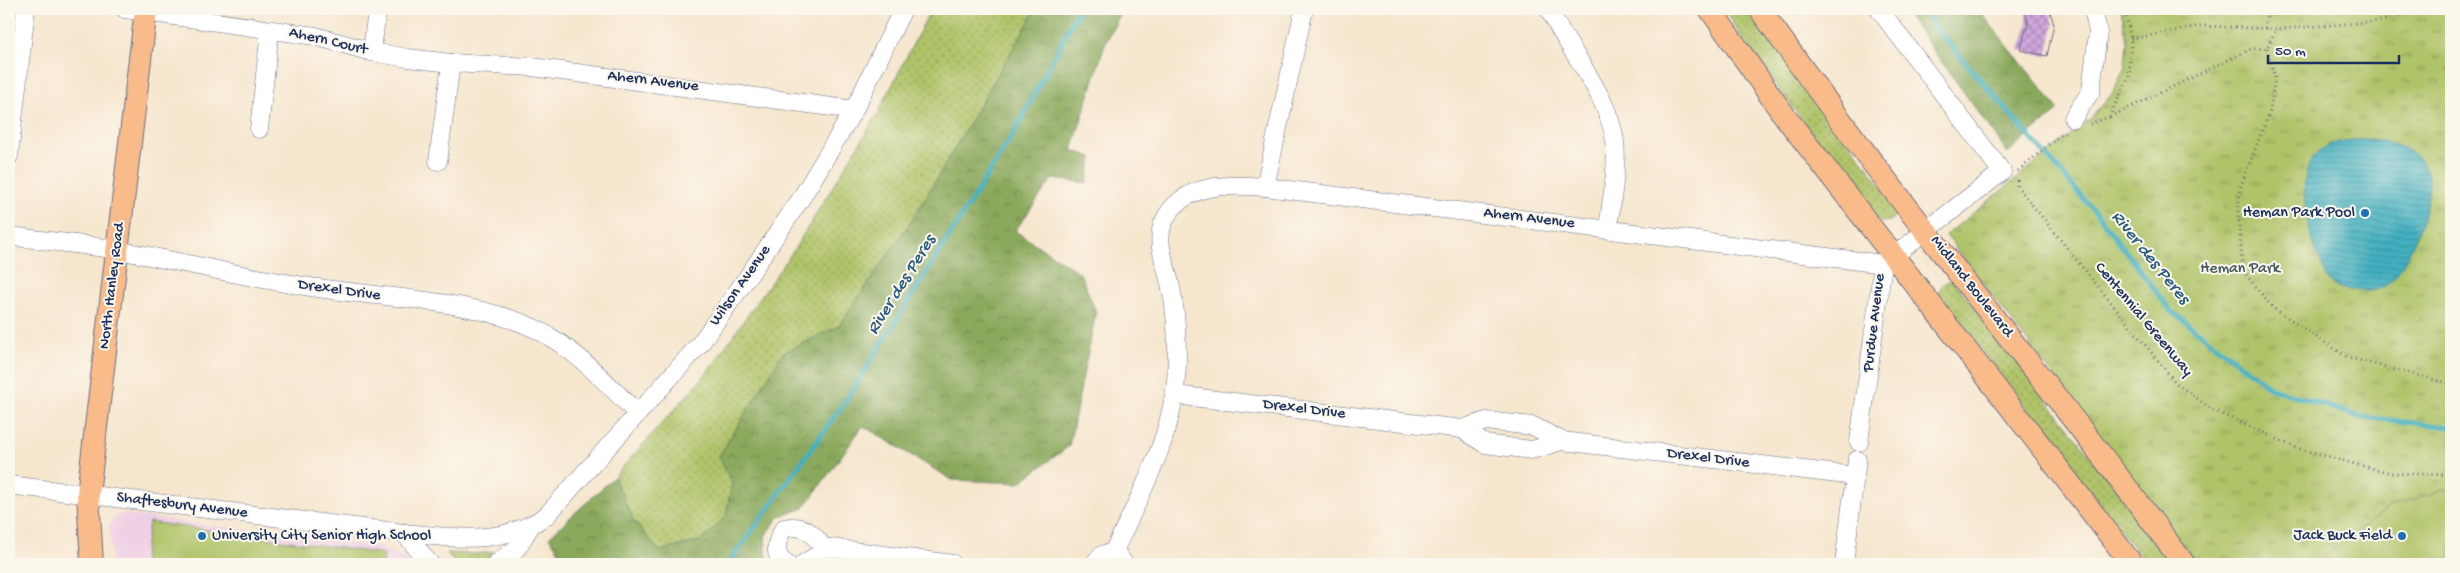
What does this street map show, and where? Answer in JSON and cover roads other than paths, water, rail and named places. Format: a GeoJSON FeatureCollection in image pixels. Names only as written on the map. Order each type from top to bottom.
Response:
{"type":"FeatureCollection","features":[{"type":"Feature","properties":{"kind":"main road"},"geometry":{"type":"LineString","coordinates":[[1710,9],[1888,260],[2132,564]]}},
{"type":"Feature","properties":{"kind":"main road","name":"Midland Boulevard"},"geometry":{"type":"LineString","coordinates":[[1760,9],[1822,97],[2121,479],[2184,564]]}},
{"type":"Feature","properties":{"kind":"main road","name":"North Hanley Road"},"geometry":{"type":"LineString","coordinates":[[92,564],[88,494],[117,250],[139,10]]}},
{"type":"Feature","properties":{"kind":"street"},"geometry":{"type":"LineString","coordinates":[[9,156],[26,9]]}},
{"type":"Feature","properties":{"kind":"street"},"geometry":{"type":"LineString","coordinates":[[372,52],[377,9]]}},
{"type":"Feature","properties":{"kind":"street","name":"Wilson Avenue"},"geometry":{"type":"LineString","coordinates":[[496,564],[517,548],[530,527],[546,515],[700,344],[802,197],[854,110],[903,9]]}},
{"type":"Feature","properties":{"kind":"street"},"geometry":{"type":"LineString","coordinates":[[1265,187],[1304,9]]}},
{"type":"Feature","properties":{"kind":"street"},"geometry":{"type":"LineString","coordinates":[[1549,9],[1600,98],[1612,130],[1615,156],[1608,229]]}},
{"type":"Feature","properties":{"kind":"street","name":"Purdue Avenue"},"geometry":{"type":"LineString","coordinates":[[1859,442],[1888,260],[2002,172],[1879,9]]}},
{"type":"Feature","properties":{"kind":"street"},"geometry":{"type":"LineString","coordinates":[[2076,125],[2091,91],[2098,32],[2093,9]]}},
{"type":"Feature","properties":{"kind":"street","name":"Ahern Court"},"geometry":{"type":"LineString","coordinates":[[139,10],[315,36],[372,52],[451,63]]}},
{"type":"Feature","properties":{"kind":"street"},"geometry":{"type":"LineString","coordinates":[[259,129],[270,30]]}},
{"type":"Feature","properties":{"kind":"street"},"geometry":{"type":"LineString","coordinates":[[438,161],[451,63]]}},
{"type":"Feature","properties":{"kind":"street","name":"Ahern Avenue"},"geometry":{"type":"LineString","coordinates":[[451,63],[532,66],[854,110]]}},
{"type":"Feature","properties":{"kind":"street","name":"Ahern Avenue"},"geometry":{"type":"LineString","coordinates":[[1175,395],[1177,359],[1174,317],[1171,288],[1161,246],[1161,234],[1169,213],[1179,201],[1198,190],[1217,185],[1234,184],[1265,187],[1608,229],[1888,260]]}},
{"type":"Feature","properties":{"kind":"street","name":"Drexel Drive"},"geometry":{"type":"LineString","coordinates":[[9,236],[117,250],[246,277],[449,305],[490,313],[523,323],[562,344],[584,361],[637,413]]}},
{"type":"Feature","properties":{"kind":"street"},"geometry":{"type":"LineString","coordinates":[[1095,564],[1103,554],[1119,559],[1157,460],[1175,395]]}},
{"type":"Feature","properties":{"kind":"street","name":"Drexel Drive"},"geometry":{"type":"LineString","coordinates":[[1175,395],[1462,429],[1486,421],[1533,426],[1562,441]]}},
{"type":"Feature","properties":{"kind":"street","name":"Drexel Drive"},"geometry":{"type":"LineString","coordinates":[[1462,429],[1485,444],[1532,450],[1562,441],[1856,468],[1844,564]]}},
{"type":"Feature","properties":{"kind":"street","name":"Shaftesbury Avenue"},"geometry":{"type":"LineString","coordinates":[[9,485],[404,533]]}},
{"type":"Feature","properties":{"kind":"street"},"geometry":{"type":"LineString","coordinates":[[787,564],[783,563],[776,551],[777,538],[784,528],[803,526],[815,536],[823,547],[953,564]]}},
{"type":"Feature","properties":{"kind":"street","name":"Wilson Avenue"},"geometry":{"type":"LineString","coordinates":[[404,533],[458,539],[488,537],[530,527]]}},
{"type":"Feature","properties":{"kind":"street"},"geometry":{"type":"LineString","coordinates":[[404,533],[430,564]]}},
{"type":"Feature","properties":{"kind":"street"},"geometry":{"type":"LineString","coordinates":[[803,564],[818,555],[823,547]]}},
{"type":"Feature","properties":{"kind":"water","name":"Heman Park Pool"},"geometry":{"type":"Polygon","coordinates":[[[2372,139],[2400,147],[2420,160],[2428,180],[2428,194],[2423,219],[2414,242],[2396,275],[2389,283],[2371,291],[2345,289],[2335,286],[2330,282],[2313,243],[2306,211],[2305,180],[2308,166],[2315,155],[2327,146],[2342,141],[2372,139]]]}},
{"type":"Feature","properties":{"kind":"waterway","name":"River des Peres"},"geometry":{"type":"LineString","coordinates":[[728,564],[845,402],[1014,133],[1079,9]]}},
{"type":"Feature","properties":{"kind":"waterway","name":"River des Peres"},"geometry":{"type":"LineString","coordinates":[[1924,9],[1934,26],[2102,220],[2170,310],[2271,388],[2361,417],[2451,427]]}},
{"type":"Feature","properties":{"kind":"place","name":"Heman Park Pool"},"geometry":{"type":"Point","coordinates":[2365,213]}},
{"type":"Feature","properties":{"kind":"place","name":"University City Senior High School"},"geometry":{"type":"Point","coordinates":[202,536]}},
{"type":"Feature","properties":{"kind":"place","name":"Jack Buck Field"},"geometry":{"type":"Point","coordinates":[2402,536]}},
{"type":"Feature","properties":{"kind":"park label","name":"Heman Park"},"geometry":{"type":"Point","coordinates":[2240,269]}}]}
